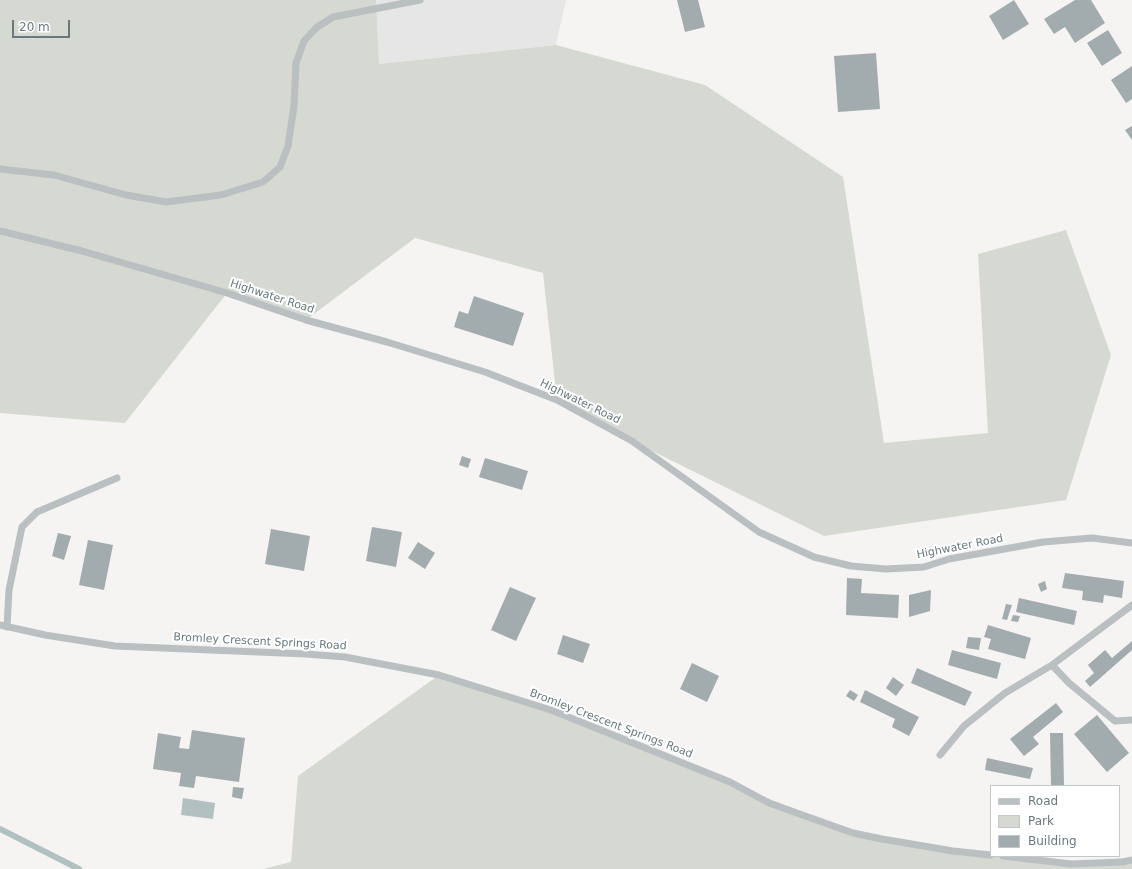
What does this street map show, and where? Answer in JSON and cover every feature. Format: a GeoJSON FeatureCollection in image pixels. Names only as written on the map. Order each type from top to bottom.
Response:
{"type":"FeatureCollection","features":[{"type":"Feature","properties":{"kind":"street"},"geometry":{"type":"LineString","coordinates":[[0,169],[54,174],[126,195],[166,202],[221,195],[263,182],[280,167],[288,146],[294,106],[296,63],[304,41],[316,28],[334,17],[420,0]]}},
{"type":"Feature","properties":{"kind":"street","name":"Highwater Road"},"geometry":{"type":"LineString","coordinates":[[0,231],[82,251],[227,293],[306,320],[387,342],[485,372],[550,398],[632,440],[759,532],[814,557],[851,566],[886,569],[924,566],[949,559],[1043,542],[1092,538],[1132,543]]}},
{"type":"Feature","properties":{"kind":"street"},"geometry":{"type":"LineString","coordinates":[[4,626],[9,590],[22,527],[37,512],[116,478]]}},
{"type":"Feature","properties":{"kind":"street"},"geometry":{"type":"LineString","coordinates":[[940,755],[964,726],[1005,694],[1052,665],[1132,605]]}},
{"type":"Feature","properties":{"kind":"street","name":"Bromley Crescent Springs Road"},"geometry":{"type":"LineString","coordinates":[[4,626],[44,635],[115,646],[345,657],[439,675],[551,710],[730,782],[769,803],[853,833],[882,840],[990,855]]}},
{"type":"Feature","properties":{"kind":"street"},"geometry":{"type":"LineString","coordinates":[[1052,665],[1069,683],[1116,721],[1132,720]]}},
{"type":"Feature","properties":{"kind":"street"},"geometry":{"type":"LineString","coordinates":[[1012,857],[1071,864],[1123,862],[1132,860]]}},
{"type":"Feature","properties":{"kind":"shaded area"},"geometry":{"type":"Polygon","coordinates":[[[376,0],[566,0],[556,45],[379,64],[376,0]]]}},
{"type":"Feature","properties":{"kind":"shaded area"},"geometry":{"type":"Polygon","coordinates":[[[183,798],[215,803],[213,819],[181,815],[183,798]]]}},
{"type":"Feature","properties":{"kind":"green space"},"geometry":{"type":"Polygon","coordinates":[[[0,0],[376,0],[379,64],[556,45],[705,85],[843,177],[884,443],[988,433],[978,254],[1066,230],[1111,355],[1066,500],[824,536],[632,441],[557,400],[543,273],[415,238],[306,320],[227,293],[125,423],[0,413],[0,0]]]}},
{"type":"Feature","properties":{"kind":"green space"},"geometry":{"type":"Polygon","coordinates":[[[439,675],[551,710],[853,833],[990,857],[1012,857],[1071,864],[1132,857],[1132,869],[263,869],[291,862],[298,776],[439,675]]]}},
{"type":"Feature","properties":{"kind":"building"},"geometry":{"type":"Polygon","coordinates":[[[677,0],[698,0],[705,27],[685,32],[677,0]]]}},
{"type":"Feature","properties":{"kind":"building"},"geometry":{"type":"Polygon","coordinates":[[[1014,0],[1029,24],[1003,40],[989,16],[1014,0]]]}},
{"type":"Feature","properties":{"kind":"building"},"geometry":{"type":"Polygon","coordinates":[[[1075,0],[1091,0],[1105,23],[1075,43],[1065,27],[1054,34],[1044,19],[1075,0]]]}},
{"type":"Feature","properties":{"kind":"building"},"geometry":{"type":"Polygon","coordinates":[[[1108,30],[1122,53],[1102,66],[1087,43],[1108,30]]]}},
{"type":"Feature","properties":{"kind":"building"},"geometry":{"type":"Polygon","coordinates":[[[876,53],[880,109],[838,112],[834,56],[876,53]]]}},
{"type":"Feature","properties":{"kind":"building"},"geometry":{"type":"Polygon","coordinates":[[[1132,66],[1132,99],[1126,103],[1111,80],[1132,66]]]}},
{"type":"Feature","properties":{"kind":"building"},"geometry":{"type":"Polygon","coordinates":[[[1132,126],[1132,140],[1125,130],[1132,126]]]}},
{"type":"Feature","properties":{"kind":"building"},"geometry":{"type":"Polygon","coordinates":[[[474,296],[524,313],[513,346],[454,327],[459,311],[468,314],[474,296]]]}},
{"type":"Feature","properties":{"kind":"building"},"geometry":{"type":"Polygon","coordinates":[[[462,456],[471,459],[468,468],[459,465],[462,456]]]}},
{"type":"Feature","properties":{"kind":"building"},"geometry":{"type":"Polygon","coordinates":[[[485,458],[528,471],[522,490],[479,477],[485,458]]]}},
{"type":"Feature","properties":{"kind":"building"},"geometry":{"type":"Polygon","coordinates":[[[372,527],[402,532],[396,567],[366,561],[372,527]]]}},
{"type":"Feature","properties":{"kind":"building"},"geometry":{"type":"Polygon","coordinates":[[[271,529],[310,536],[304,571],[265,564],[271,529]]]}},
{"type":"Feature","properties":{"kind":"building"},"geometry":{"type":"Polygon","coordinates":[[[58,533],[71,536],[64,560],[52,556],[58,533]]]}},
{"type":"Feature","properties":{"kind":"building"},"geometry":{"type":"Polygon","coordinates":[[[88,540],[113,545],[104,590],[79,585],[88,540]]]}},
{"type":"Feature","properties":{"kind":"building"},"geometry":{"type":"Polygon","coordinates":[[[418,542],[435,553],[425,569],[408,558],[418,542]]]}},
{"type":"Feature","properties":{"kind":"building"},"geometry":{"type":"Polygon","coordinates":[[[1065,573],[1124,581],[1122,598],[1104,595],[1103,603],[1082,600],[1083,591],[1062,588],[1065,573]]]}},
{"type":"Feature","properties":{"kind":"building"},"geometry":{"type":"Polygon","coordinates":[[[847,578],[862,579],[861,593],[899,595],[898,618],[846,615],[847,578]]]}},
{"type":"Feature","properties":{"kind":"building"},"geometry":{"type":"Polygon","coordinates":[[[1045,581],[1047,589],[1041,592],[1038,584],[1045,581]]]}},
{"type":"Feature","properties":{"kind":"building"},"geometry":{"type":"Polygon","coordinates":[[[510,587],[536,598],[516,641],[491,630],[510,587]]]}},
{"type":"Feature","properties":{"kind":"building"},"geometry":{"type":"Polygon","coordinates":[[[931,590],[930,611],[909,617],[909,595],[931,590]]]}},
{"type":"Feature","properties":{"kind":"building"},"geometry":{"type":"Polygon","coordinates":[[[1019,598],[1077,611],[1074,625],[1016,612],[1019,598]]]}},
{"type":"Feature","properties":{"kind":"building"},"geometry":{"type":"Polygon","coordinates":[[[1006,604],[1012,605],[1007,620],[1002,619],[1006,604]]]}},
{"type":"Feature","properties":{"kind":"building"},"geometry":{"type":"Polygon","coordinates":[[[1013,615],[1020,616],[1018,622],[1011,621],[1013,615]]]}},
{"type":"Feature","properties":{"kind":"building"},"geometry":{"type":"Polygon","coordinates":[[[988,625],[1031,638],[1025,659],[988,649],[991,639],[984,637],[988,625]]]}},
{"type":"Feature","properties":{"kind":"building"},"geometry":{"type":"Polygon","coordinates":[[[563,635],[590,644],[583,663],[557,654],[563,635]]]}},
{"type":"Feature","properties":{"kind":"building"},"geometry":{"type":"Polygon","coordinates":[[[968,637],[981,638],[979,650],[966,648],[968,637]]]}},
{"type":"Feature","properties":{"kind":"building"},"geometry":{"type":"Polygon","coordinates":[[[1132,641],[1132,650],[1090,687],[1085,681],[1094,673],[1088,665],[1105,650],[1112,658],[1132,641]]]}},
{"type":"Feature","properties":{"kind":"building"},"geometry":{"type":"Polygon","coordinates":[[[952,650],[1001,663],[997,679],[948,665],[952,650]]]}},
{"type":"Feature","properties":{"kind":"building"},"geometry":{"type":"Polygon","coordinates":[[[692,663],[719,676],[707,702],[680,689],[692,663]]]}},
{"type":"Feature","properties":{"kind":"building"},"geometry":{"type":"Polygon","coordinates":[[[917,668],[972,692],[965,706],[911,683],[917,668]]]}},
{"type":"Feature","properties":{"kind":"building"},"geometry":{"type":"Polygon","coordinates":[[[893,677],[904,685],[896,696],[886,688],[893,677]]]}},
{"type":"Feature","properties":{"kind":"building"},"geometry":{"type":"Polygon","coordinates":[[[850,690],[858,695],[854,701],[846,696],[850,690]]]}},
{"type":"Feature","properties":{"kind":"building"},"geometry":{"type":"Polygon","coordinates":[[[865,690],[919,717],[909,736],[892,727],[895,719],[860,702],[865,690]]]}},
{"type":"Feature","properties":{"kind":"building"},"geometry":{"type":"Polygon","coordinates":[[[1056,703],[1063,712],[1033,737],[1039,744],[1024,756],[1010,739],[1056,703]]]}},
{"type":"Feature","properties":{"kind":"building"},"geometry":{"type":"Polygon","coordinates":[[[1097,715],[1129,753],[1107,772],[1074,734],[1097,715]]]}},
{"type":"Feature","properties":{"kind":"building"},"geometry":{"type":"Polygon","coordinates":[[[192,730],[245,738],[239,782],[196,776],[194,788],[179,786],[181,773],[153,769],[158,733],[181,737],[179,748],[189,749],[192,730]]]}},
{"type":"Feature","properties":{"kind":"building"},"geometry":{"type":"Polygon","coordinates":[[[1050,733],[1063,733],[1064,785],[1051,785],[1050,733]]]}},
{"type":"Feature","properties":{"kind":"building"},"geometry":{"type":"Polygon","coordinates":[[[987,758],[1033,768],[1030,779],[985,770],[987,758]]]}},
{"type":"Feature","properties":{"kind":"building"},"geometry":{"type":"Polygon","coordinates":[[[233,787],[244,788],[242,799],[232,797],[233,787]]]}},
{"type":"Feature","properties":{"kind":"waterway"},"geometry":{"type":"LineString","coordinates":[[0,829],[79,869]]}}]}
